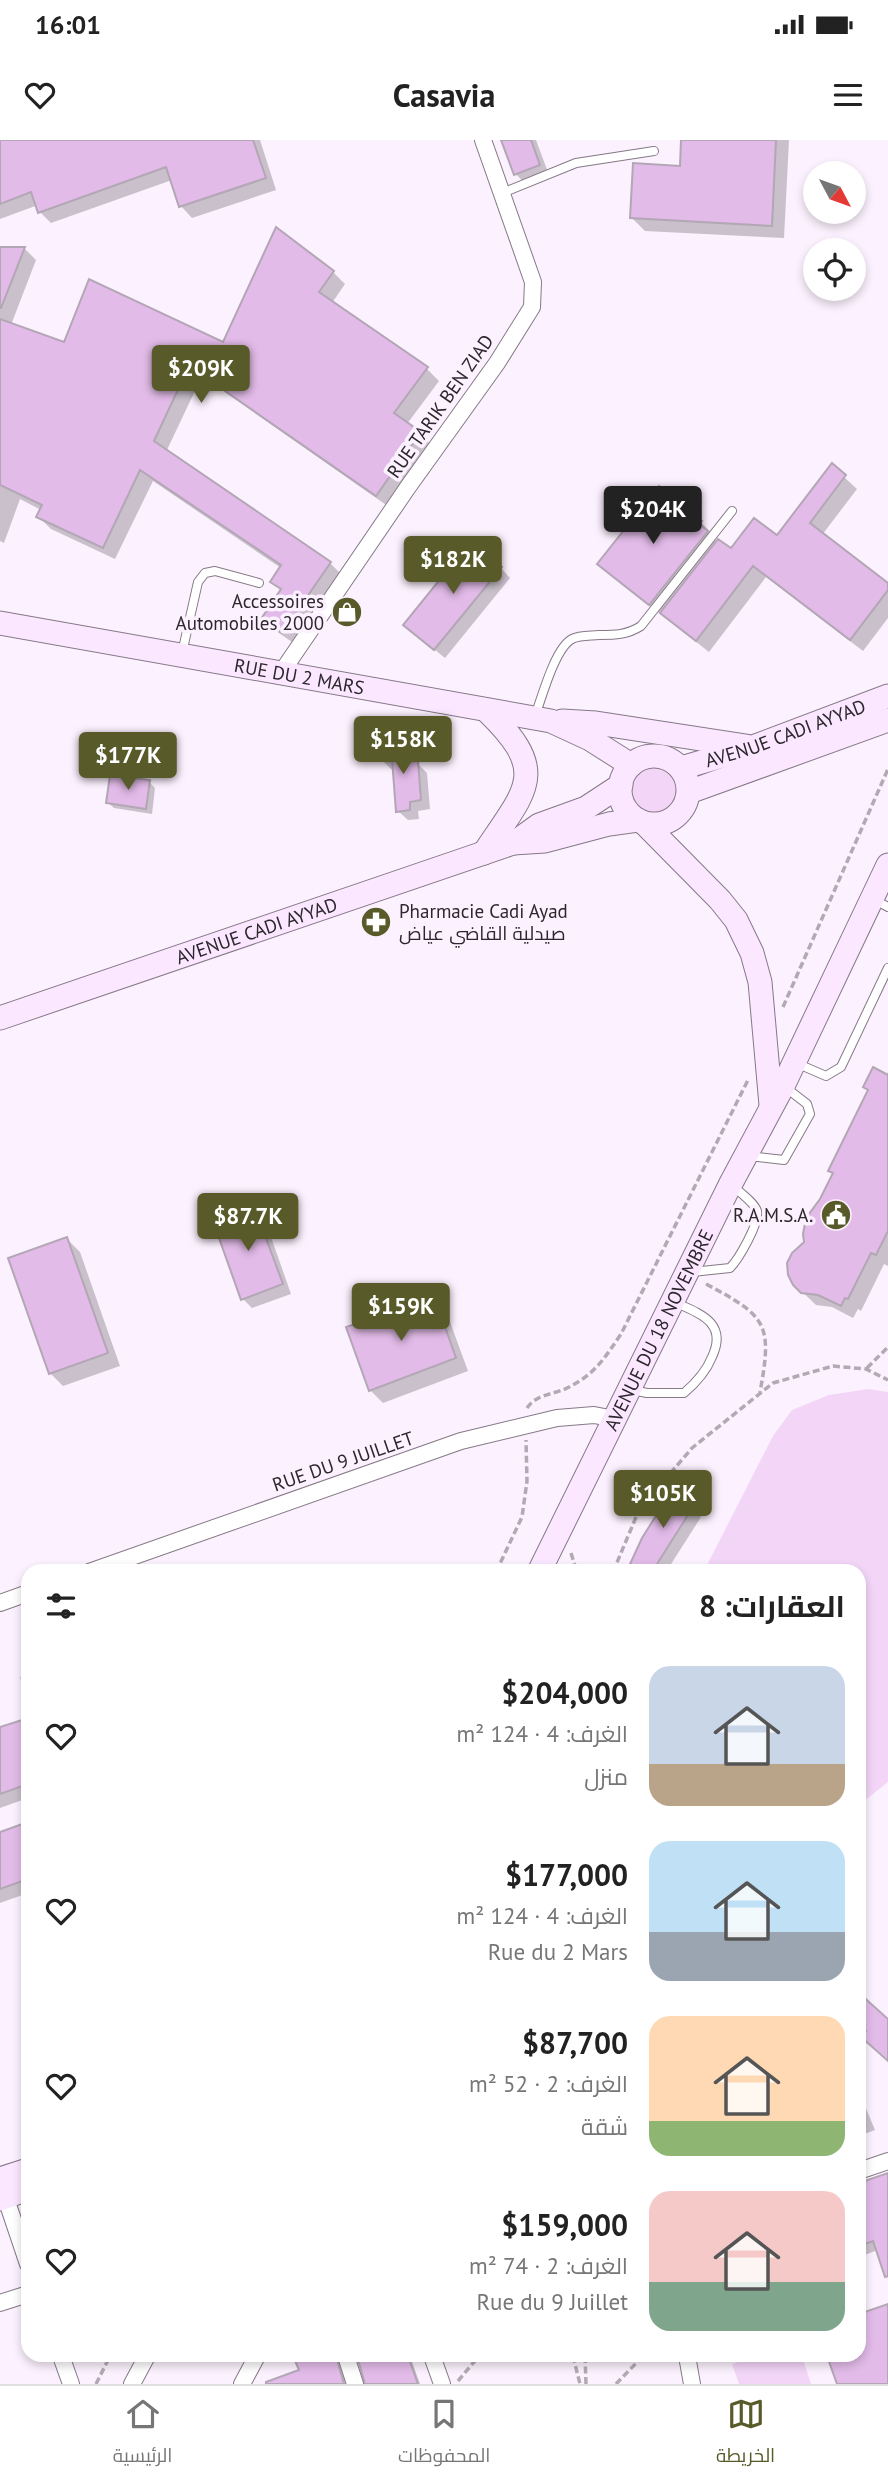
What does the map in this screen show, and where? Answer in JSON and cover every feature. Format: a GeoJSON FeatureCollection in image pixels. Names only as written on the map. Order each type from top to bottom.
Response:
{"type":"FeatureCollection","features":[{"type":"Feature","properties":{"kind":"main road","name":"RUE DU 2 MARS"},"geometry":{"type":"LineString","coordinates":[[0,623],[543,720],[590,740],[626,775]]}},
{"type":"Feature","properties":{"kind":"main road","name":"AVENUE CADI AYYAD"},"geometry":{"type":"LineString","coordinates":[[681,768],[753,747],[888,696]]}},
{"type":"Feature","properties":{"kind":"main road"},"geometry":{"type":"LineString","coordinates":[[484,853],[517,804],[527,777],[526,763],[520,749],[510,733],[488,711]]}},
{"type":"Feature","properties":{"kind":"main road"},"geometry":{"type":"LineString","coordinates":[[543,720],[596,723],[753,747]]}},
{"type":"Feature","properties":{"kind":"main road","name":"AVENUE CADI AYYAD"},"geometry":{"type":"LineString","coordinates":[[689,792],[888,720]]}},
{"type":"Feature","properties":{"kind":"main road"},"geometry":{"type":"LineString","coordinates":[[641,821],[656,824],[668,821],[678,814],[685,804],[689,792],[687,779],[681,768],[670,759],[657,755],[643,757],[626,775],[623,805],[720,900],[736,920],[752,953],[760,982],[767,1044],[777,1095]]}},
{"type":"Feature","properties":{"kind":"main road","name":"AVENUE CADI AYYAD"},"geometry":{"type":"LineString","coordinates":[[513,843],[539,825],[586,808],[626,775]]}},
{"type":"Feature","properties":{"kind":"main road","name":"AVENUE CADI AYYAD"},"geometry":{"type":"LineString","coordinates":[[0,1018],[513,843],[545,841],[609,824],[641,821]]}},
{"type":"Feature","properties":{"kind":"main road","name":"AVENUE DU 18 NOVEMBRE"},"geometry":{"type":"LineString","coordinates":[[543,1564],[793,1061],[880,903],[888,865]]}},
{"type":"Feature","properties":{"kind":"main road"},"geometry":{"type":"LineString","coordinates":[[1,2190],[21,2175]]}},
{"type":"Feature","properties":{"kind":"main road"},"geometry":{"type":"LineString","coordinates":[[1,2190],[21,2189]]}},
{"type":"Feature","properties":{"kind":"street","name":"RUE TARIK BEN ZIAD"},"geometry":{"type":"LineString","coordinates":[[281,673],[408,487],[497,363],[532,307],[533,282],[484,140]]}},
{"type":"Feature","properties":{"kind":"street","name":"RUE DU 9 JUILLET"},"geometry":{"type":"LineString","coordinates":[[112,1564],[461,1441],[577,1415],[615,1419]]}},
{"type":"Feature","properties":{"kind":"street"},"geometry":{"type":"LineString","coordinates":[[0,1602],[21,1595]]}},
{"type":"Feature","properties":{"kind":"street"},"geometry":{"type":"LineString","coordinates":[[866,2169],[888,2161]]}},
{"type":"Feature","properties":{"kind":"street"},"geometry":{"type":"LineString","coordinates":[[1,2190],[21,2245]]}},
{"type":"Feature","properties":{"kind":"street"},"geometry":{"type":"LineString","coordinates":[[0,2303],[21,2296]]}},
{"type":"Feature","properties":{"kind":"street"},"geometry":{"type":"LineString","coordinates":[[63,2362],[71,2384]]}},
{"type":"Feature","properties":{"kind":"street"},"geometry":{"type":"LineString","coordinates":[[132,2384],[144,2362]]}},
{"type":"Feature","properties":{"kind":"street"},"geometry":{"type":"LineString","coordinates":[[242,2384],[254,2362]]}},
{"type":"Feature","properties":{"kind":"street"},"geometry":{"type":"LineString","coordinates":[[348,2362],[355,2384]]}},
{"type":"Feature","properties":{"kind":"street"},"geometry":{"type":"LineString","coordinates":[[434,2362],[442,2384]]}},
{"type":"Feature","properties":{"kind":"street"},"geometry":{"type":"LineString","coordinates":[[688,2362],[692,2384]]}},
{"type":"Feature","properties":{"kind":"lane"},"geometry":{"type":"LineString","coordinates":[[502,193],[576,163],[654,151]]}},
{"type":"Feature","properties":{"kind":"lane"},"geometry":{"type":"LineString","coordinates":[[543,720],[559,652],[567,642],[576,637],[632,632],[640,626],[732,511]]}},
{"type":"Feature","properties":{"kind":"lane"},"geometry":{"type":"LineString","coordinates":[[182,656],[198,582],[205,573],[215,571],[259,583]]}},
{"type":"Feature","properties":{"kind":"lane"},"geometry":{"type":"LineString","coordinates":[[793,1061],[826,1076],[841,1067],[888,968]]}},
{"type":"Feature","properties":{"kind":"lane"},"geometry":{"type":"LineString","coordinates":[[745,1156],[784,1160],[810,1114],[807,1104],[777,1095]]}},
{"type":"Feature","properties":{"kind":"lane"},"geometry":{"type":"LineString","coordinates":[[688,1273],[730,1268],[738,1261],[757,1219],[757,1211],[749,1200],[730,1185]]}},
{"type":"Feature","properties":{"kind":"lane"},"geometry":{"type":"LineString","coordinates":[[630,1390],[684,1393],[702,1377],[709,1364],[719,1336],[716,1330],[701,1315],[674,1302]]}},
{"type":"Feature","properties":{"kind":"path"},"geometry":{"type":"LineString","coordinates":[[500,1564],[522,1517],[527,1482],[525,1411],[533,1399],[570,1387],[596,1370],[621,1334],[767,1044],[888,769]]}},
{"type":"Feature","properties":{"kind":"path"},"geometry":{"type":"LineString","coordinates":[[688,1273],[744,1304],[763,1327],[766,1358],[759,1394]]}},
{"type":"Feature","properties":{"kind":"path"},"geometry":{"type":"LineString","coordinates":[[866,1369],[888,1347]]}},
{"type":"Feature","properties":{"kind":"path"},"geometry":{"type":"LineString","coordinates":[[616,1564],[639,1510],[692,1448],[773,1383],[833,1366],[866,1369],[888,1380]]}},
{"type":"Feature","properties":{"kind":"path"},"geometry":{"type":"LineString","coordinates":[[571,1553],[574,1564]]}},
{"type":"Feature","properties":{"kind":"path"},"geometry":{"type":"LineString","coordinates":[[96,2384],[107,2362]]}},
{"type":"Feature","properties":{"kind":"path"},"geometry":{"type":"LineString","coordinates":[[455,2384],[474,2362]]}},
{"type":"Feature","properties":{"kind":"path"},"geometry":{"type":"LineString","coordinates":[[574,2362],[580,2384]]}},
{"type":"Feature","properties":{"kind":"path"},"geometry":{"type":"LineString","coordinates":[[584,2362],[586,2384]]}},
{"type":"Feature","properties":{"kind":"path"},"geometry":{"type":"LineString","coordinates":[[616,2384],[637,2362]]}},
{"type":"Feature","properties":{"kind":"shaded area"},"geometry":{"type":"Polygon","coordinates":[[[654,762],[665,764],[678,775],[683,791],[681,802],[670,815],[654,820],[643,818],[630,807],[625,791],[627,780],[638,767],[654,762]]]}},
{"type":"Feature","properties":{"kind":"shaded area"},"geometry":{"type":"Polygon","coordinates":[[[868,1389],[888,1392],[888,1782],[866,1799],[866,1564],[708,1564],[773,1436],[792,1410],[829,1395],[868,1389]]]}},
{"type":"Feature","properties":{"kind":"shaded area"},"geometry":{"type":"Polygon","coordinates":[[[804,2362],[811,2384],[739,2384],[732,2364],[804,2362]]]}},
{"type":"Feature","properties":{"kind":"building"},"geometry":{"type":"Polygon","coordinates":[[[0,140],[253,140],[266,178],[179,207],[166,167],[38,213],[31,192],[0,204],[0,140]]]}},
{"type":"Feature","properties":{"kind":"building"},"geometry":{"type":"Polygon","coordinates":[[[501,140],[531,140],[540,165],[514,175],[501,140]]]}},
{"type":"Feature","properties":{"kind":"building"},"geometry":{"type":"Polygon","coordinates":[[[681,140],[776,140],[772,226],[630,218],[633,163],[680,166],[681,140]]]}},
{"type":"Feature","properties":{"kind":"building"},"geometry":{"type":"Polygon","coordinates":[[[276,227],[334,271],[319,292],[428,367],[394,413],[421,432],[376,496],[189,366],[154,441],[331,562],[282,633],[261,619],[281,589],[270,582],[281,565],[140,470],[103,548],[36,517],[42,505],[0,485],[0,319],[64,342],[89,279],[223,342],[276,227]]]}},
{"type":"Feature","properties":{"kind":"building"},"geometry":{"type":"Polygon","coordinates":[[[0,247],[25,247],[1,308],[0,308],[0,247]]]}},
{"type":"Feature","properties":{"kind":"building"},"geometry":{"type":"Polygon","coordinates":[[[832,463],[846,475],[810,523],[888,583],[888,590],[850,640],[753,566],[696,641],[660,613],[718,539],[731,548],[754,518],[777,535],[832,463]]]}},
{"type":"Feature","properties":{"kind":"building"},"geometry":{"type":"Polygon","coordinates":[[[659,486],[702,521],[699,524],[708,531],[649,605],[597,564],[659,486]]]}},
{"type":"Feature","properties":{"kind":"building"},"geometry":{"type":"Polygon","coordinates":[[[471,541],[502,567],[434,650],[403,625],[471,541]]]}},
{"type":"Feature","properties":{"kind":"building"},"geometry":{"type":"Polygon","coordinates":[[[405,743],[406,762],[418,761],[421,800],[410,802],[410,810],[396,812],[392,759],[380,760],[379,745],[405,743]]]}},
{"type":"Feature","properties":{"kind":"building"},"geometry":{"type":"Polygon","coordinates":[[[110,775],[150,780],[146,809],[106,803],[110,775]]]}},
{"type":"Feature","properties":{"kind":"building"},"geometry":{"type":"Polygon","coordinates":[[[873,1067],[888,1075],[888,1231],[876,1255],[871,1253],[848,1299],[845,1298],[841,1306],[818,1295],[801,1293],[788,1275],[787,1263],[792,1253],[804,1242],[806,1218],[820,1199],[833,1173],[828,1171],[868,1090],[863,1087],[873,1067]]]}},
{"type":"Feature","properties":{"kind":"building"},"geometry":{"type":"Polygon","coordinates":[[[254,1206],[283,1284],[241,1300],[213,1221],[254,1206]]]}},
{"type":"Feature","properties":{"kind":"building"},"geometry":{"type":"Polygon","coordinates":[[[67,1237],[108,1353],[49,1374],[8,1258],[67,1237]]]}},
{"type":"Feature","properties":{"kind":"building"},"geometry":{"type":"Polygon","coordinates":[[[434,1296],[456,1358],[369,1391],[346,1327],[434,1296]]]}},
{"type":"Feature","properties":{"kind":"building"},"geometry":{"type":"Polygon","coordinates":[[[676,1484],[694,1496],[689,1504],[693,1507],[657,1564],[630,1564],[642,1538],[676,1484]]]}},
{"type":"Feature","properties":{"kind":"building"},"geometry":{"type":"Polygon","coordinates":[[[21,1720],[21,1786],[0,1794],[0,1727],[21,1720]]]}},
{"type":"Feature","properties":{"kind":"building"},"geometry":{"type":"Polygon","coordinates":[[[21,1824],[21,1882],[0,1889],[0,1832],[21,1824]]]}},
{"type":"Feature","properties":{"kind":"building"},"geometry":{"type":"Polygon","coordinates":[[[866,1999],[888,2019],[888,2061],[866,2041],[866,1999]]]}},
{"type":"Feature","properties":{"kind":"building"},"geometry":{"type":"Polygon","coordinates":[[[888,2173],[888,2276],[885,2277],[873,2241],[866,2244],[866,2181],[888,2173]]]}},
{"type":"Feature","properties":{"kind":"building"},"geometry":{"type":"Polygon","coordinates":[[[888,2304],[888,2384],[837,2384],[829,2362],[866,2362],[866,2312],[888,2304]]]}},
{"type":"Feature","properties":{"kind":"building"},"geometry":{"type":"Polygon","coordinates":[[[296,2362],[338,2362],[344,2384],[266,2384],[299,2370],[296,2362]]]}},
{"type":"Feature","properties":{"kind":"building"},"geometry":{"type":"Polygon","coordinates":[[[359,2362],[410,2362],[418,2384],[365,2384],[359,2362]]]}},
{"type":"Feature","properties":{"kind":"place","name":"Accessoires Automobiles 2000"},"geometry":{"type":"Point","coordinates":[347,612]}},
{"type":"Feature","properties":{"kind":"place","name":"Pharmacie Cadi Ayad صيدلية القاضي عياض"},"geometry":{"type":"Point","coordinates":[376,922]}},
{"type":"Feature","properties":{"kind":"place","name":"R.A.M.S.A."},"geometry":{"type":"Point","coordinates":[836,1215]}}]}
